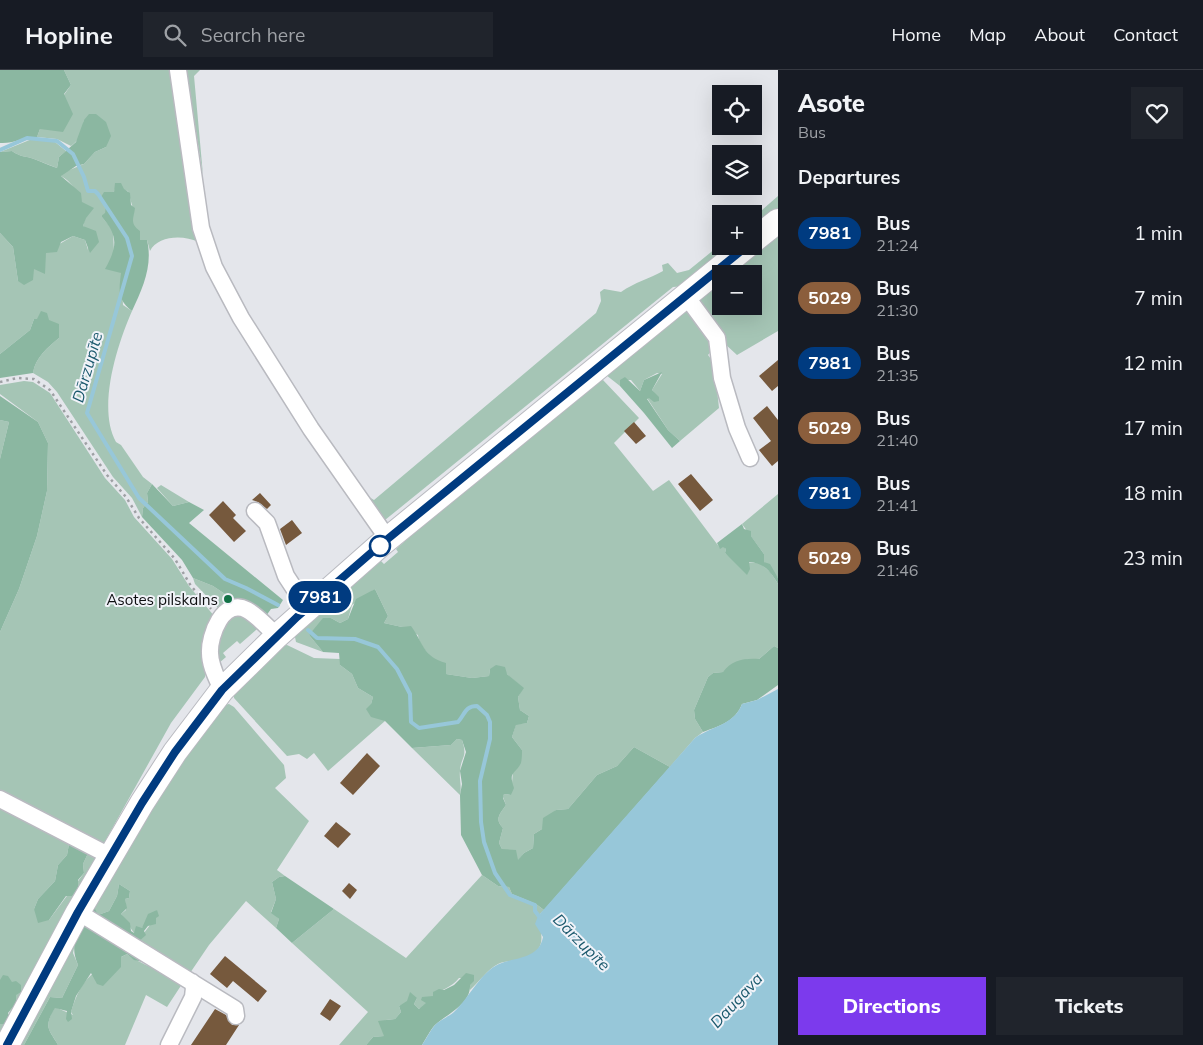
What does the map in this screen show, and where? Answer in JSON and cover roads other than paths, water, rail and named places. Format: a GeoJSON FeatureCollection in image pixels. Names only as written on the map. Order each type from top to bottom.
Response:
{"type":"FeatureCollection","features":[{"type":"Feature","properties":{"kind":"highway"},"geometry":{"type":"LineString","coordinates":[[762,234],[778,221]]}},
{"type":"Feature","properties":{"kind":"highway"},"geometry":{"type":"LineString","coordinates":[[7,1045],[110,856],[175,752],[222,690],[307,608],[388,539],[736,255]]}},
{"type":"Feature","properties":{"kind":"street"},"geometry":{"type":"LineString","coordinates":[[178,70],[201,228],[214,267],[241,318],[311,429],[388,539]]}},
{"type":"Feature","properties":{"kind":"street"},"geometry":{"type":"LineString","coordinates":[[686,296],[717,338],[722,378],[737,428],[750,458]]}},
{"type":"Feature","properties":{"kind":"street"},"geometry":{"type":"LineString","coordinates":[[255,511],[267,523],[286,576],[307,608]]}},
{"type":"Feature","properties":{"kind":"street"},"geometry":{"type":"LineString","coordinates":[[222,690],[212,667],[210,652],[212,636],[220,620],[231,610],[242,609],[277,636]]}},
{"type":"Feature","properties":{"kind":"street"},"geometry":{"type":"LineString","coordinates":[[0,799],[110,856]]}},
{"type":"Feature","properties":{"kind":"street"},"geometry":{"type":"LineString","coordinates":[[78,912],[235,1009],[236,1016]]}},
{"type":"Feature","properties":{"kind":"street"},"geometry":{"type":"LineString","coordinates":[[169,1045],[195,992],[192,982]]}},
{"type":"Feature","properties":{"kind":"water","name":"Daugava"},"geometry":{"type":"Polygon","coordinates":[[[778,689],[778,1045],[422,1045],[435,1025],[454,1012],[492,968],[537,950],[543,937],[535,924],[538,916],[695,738],[728,721],[742,704],[757,700],[778,689]]]}},
{"type":"Feature","properties":{"kind":"waterway","name":"Dārzupīte"},"geometry":{"type":"LineString","coordinates":[[0,150],[27,138],[57,141],[73,154],[84,177],[88,191],[95,191],[98,194],[127,238],[132,256],[87,413],[139,498],[225,579],[278,605]]}},
{"type":"Feature","properties":{"kind":"waterway","name":"Dārzupīte"},"geometry":{"type":"LineString","coordinates":[[308,630],[317,638],[355,639],[378,647],[397,669],[410,694],[411,722],[419,728],[458,722],[468,709],[473,706],[477,706],[487,715],[490,722],[490,739],[480,781],[481,822],[484,842],[495,873],[510,895],[535,905],[535,911],[541,919]]}},
{"type":"Feature","properties":{"kind":"place","name":"Asotes pilskalns"},"geometry":{"type":"Point","coordinates":[228,599]}}]}
